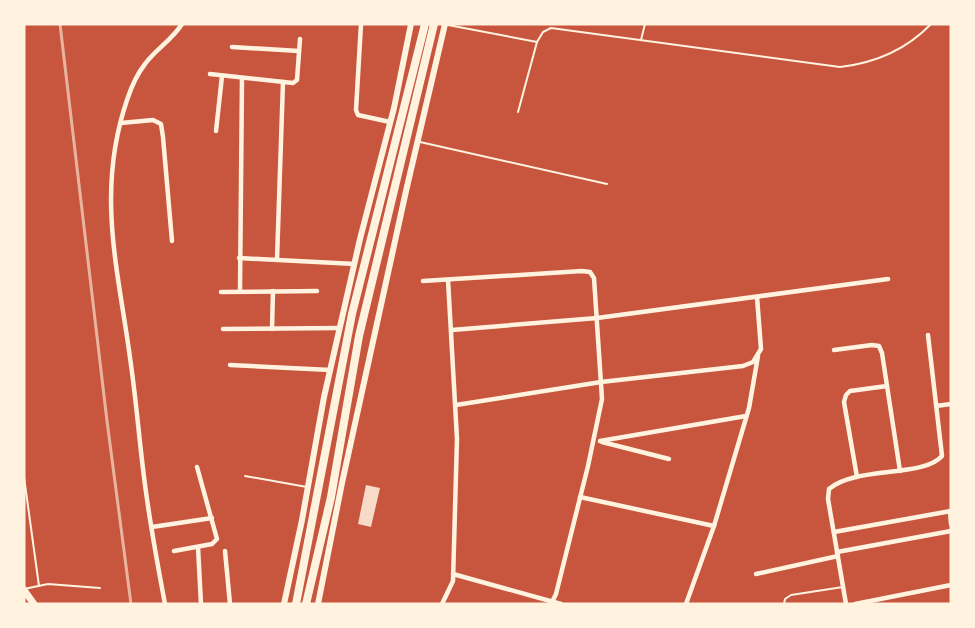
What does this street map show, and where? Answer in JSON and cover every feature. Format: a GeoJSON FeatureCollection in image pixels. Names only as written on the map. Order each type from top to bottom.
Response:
{"type":"FeatureCollection","features":[{"type":"Feature","properties":{"kind":"highway"},"geometry":{"type":"LineString","coordinates":[[296,604],[352,314],[425,24]]}},
{"type":"Feature","properties":{"kind":"highway"},"geometry":{"type":"LineString","coordinates":[[306,604],[331,497],[359,336],[434,24]]}},
{"type":"Feature","properties":{"kind":"main road"},"geometry":{"type":"LineString","coordinates":[[24,589],[34,604]]}},
{"type":"Feature","properties":{"kind":"street"},"geometry":{"type":"LineString","coordinates":[[165,604],[146,492],[131,364],[113,250],[110,210],[111,172],[127,100],[145,63],[175,35],[182,24]]}},
{"type":"Feature","properties":{"kind":"street"},"geometry":{"type":"LineString","coordinates":[[361,24],[356,110],[358,115],[364,118],[390,122]]}},
{"type":"Feature","properties":{"kind":"street"},"geometry":{"type":"LineString","coordinates":[[284,604],[330,370],[390,122],[411,24]]}},
{"type":"Feature","properties":{"kind":"street"},"geometry":{"type":"LineString","coordinates":[[318,604],[342,483],[445,24]]}},
{"type":"Feature","properties":{"kind":"street"},"geometry":{"type":"LineString","coordinates":[[210,74],[293,83],[297,80],[300,39]]}},
{"type":"Feature","properties":{"kind":"street"},"geometry":{"type":"LineString","coordinates":[[232,47],[299,51]]}},
{"type":"Feature","properties":{"kind":"street"},"geometry":{"type":"LineString","coordinates":[[216,131],[222,76]]}},
{"type":"Feature","properties":{"kind":"street"},"geometry":{"type":"LineString","coordinates":[[240,291],[242,78]]}},
{"type":"Feature","properties":{"kind":"street"},"geometry":{"type":"LineString","coordinates":[[277,260],[283,82]]}},
{"type":"Feature","properties":{"kind":"street"},"geometry":{"type":"LineString","coordinates":[[121,123],[153,120],[160,124],[163,130],[172,241]]}},
{"type":"Feature","properties":{"kind":"street"},"geometry":{"type":"LineString","coordinates":[[239,258],[355,264]]}},
{"type":"Feature","properties":{"kind":"street"},"geometry":{"type":"LineString","coordinates":[[423,281],[590,272],[594,278],[602,399],[580,497],[552,603]]}},
{"type":"Feature","properties":{"kind":"street"},"geometry":{"type":"LineString","coordinates":[[452,330],[597,318],[888,279]]}},
{"type":"Feature","properties":{"kind":"street"},"geometry":{"type":"LineString","coordinates":[[442,604],[449,591],[453,574],[457,439],[448,280]]}},
{"type":"Feature","properties":{"kind":"street"},"geometry":{"type":"LineString","coordinates":[[221,291],[317,291]]}},
{"type":"Feature","properties":{"kind":"street"},"geometry":{"type":"LineString","coordinates":[[272,329],[273,291]]}},
{"type":"Feature","properties":{"kind":"street"},"geometry":{"type":"LineString","coordinates":[[686,604],[714,526],[754,383],[761,349],[757,297]]}},
{"type":"Feature","properties":{"kind":"street"},"geometry":{"type":"LineString","coordinates":[[223,329],[340,328]]}},
{"type":"Feature","properties":{"kind":"street"},"geometry":{"type":"LineString","coordinates":[[846,604],[828,499],[829,489],[835,483],[857,477],[900,471],[938,461],[942,456],[928,334]]}},
{"type":"Feature","properties":{"kind":"street"},"geometry":{"type":"LineString","coordinates":[[834,350],[879,346],[900,471]]}},
{"type":"Feature","properties":{"kind":"street"},"geometry":{"type":"LineString","coordinates":[[456,405],[601,382],[743,366],[753,362],[758,356]]}},
{"type":"Feature","properties":{"kind":"street"},"geometry":{"type":"LineString","coordinates":[[230,365],[330,370]]}},
{"type":"Feature","properties":{"kind":"street"},"geometry":{"type":"LineString","coordinates":[[857,477],[844,402],[846,395],[850,392],[887,386]]}},
{"type":"Feature","properties":{"kind":"street"},"geometry":{"type":"LineString","coordinates":[[936,406],[951,404]]}},
{"type":"Feature","properties":{"kind":"street"},"geometry":{"type":"LineString","coordinates":[[600,441],[746,416]]}},
{"type":"Feature","properties":{"kind":"street"},"geometry":{"type":"LineString","coordinates":[[594,439],[669,459]]}},
{"type":"Feature","properties":{"kind":"street"},"geometry":{"type":"LineString","coordinates":[[174,551],[212,544],[217,539],[197,467]]}},
{"type":"Feature","properties":{"kind":"street"},"geometry":{"type":"LineString","coordinates":[[580,497],[714,526]]}},
{"type":"Feature","properties":{"kind":"street"},"geometry":{"type":"LineString","coordinates":[[834,532],[950,511],[951,524]]}},
{"type":"Feature","properties":{"kind":"street"},"geometry":{"type":"LineString","coordinates":[[152,528],[212,518]]}},
{"type":"Feature","properties":{"kind":"street"},"geometry":{"type":"LineString","coordinates":[[756,574],[838,554],[951,531]]}},
{"type":"Feature","properties":{"kind":"street"},"geometry":{"type":"LineString","coordinates":[[198,547],[201,604]]}},
{"type":"Feature","properties":{"kind":"street"},"geometry":{"type":"LineString","coordinates":[[225,551],[230,604]]}},
{"type":"Feature","properties":{"kind":"street"},"geometry":{"type":"LineString","coordinates":[[453,574],[561,604]]}},
{"type":"Feature","properties":{"kind":"street"},"geometry":{"type":"LineString","coordinates":[[855,604],[951,585]]}},
{"type":"Feature","properties":{"kind":"lane"},"geometry":{"type":"LineString","coordinates":[[445,24],[537,42]]}},
{"type":"Feature","properties":{"kind":"lane"},"geometry":{"type":"LineString","coordinates":[[642,40],[645,24]]}},
{"type":"Feature","properties":{"kind":"lane"},"geometry":{"type":"LineString","coordinates":[[518,111],[537,42],[543,32],[551,28],[840,67],[865,63],[885,56],[903,47],[931,24]]}},
{"type":"Feature","properties":{"kind":"lane"},"geometry":{"type":"LineString","coordinates":[[417,141],[608,184]]}},
{"type":"Feature","properties":{"kind":"lane"},"geometry":{"type":"LineString","coordinates":[[245,476],[308,487]]}},
{"type":"Feature","properties":{"kind":"lane"},"geometry":{"type":"LineString","coordinates":[[24,477],[39,586]]}},
{"type":"Feature","properties":{"kind":"lane"},"geometry":{"type":"LineString","coordinates":[[24,589],[63,584],[100,588]]}},
{"type":"Feature","properties":{"kind":"lane"},"geometry":{"type":"LineString","coordinates":[[784,604],[785,599],[791,595],[843,587]]}},
{"type":"Feature","properties":{"kind":"building"},"geometry":{"type":"Polygon","coordinates":[[[366,485],[380,488],[371,527],[358,524],[366,485]]]}},
{"type":"Feature","properties":{"kind":"railway"},"geometry":{"type":"LineString","coordinates":[[60,24],[131,604]]}}]}
